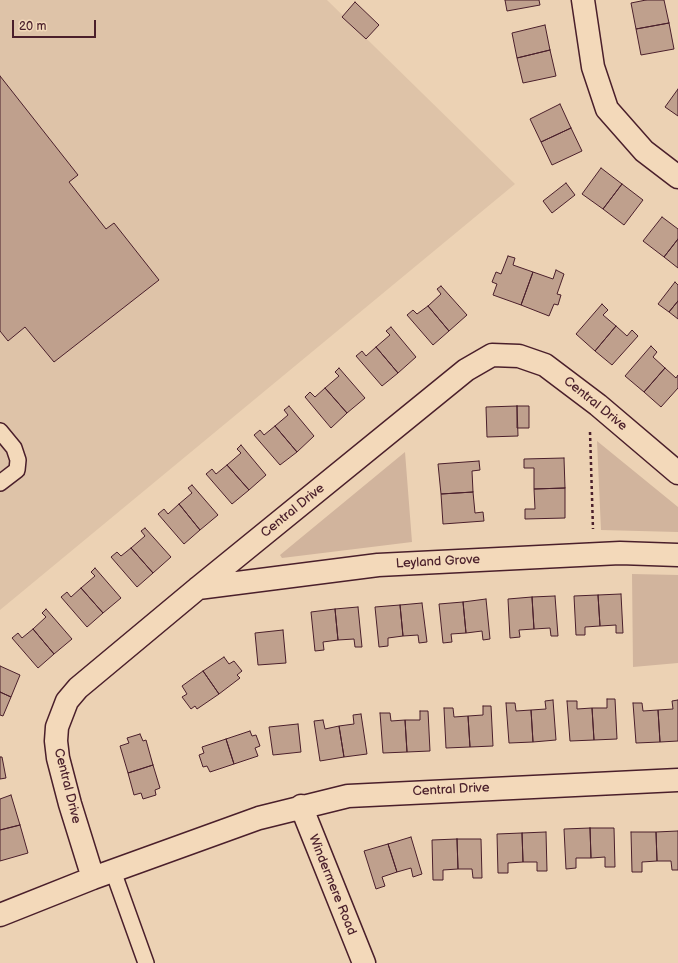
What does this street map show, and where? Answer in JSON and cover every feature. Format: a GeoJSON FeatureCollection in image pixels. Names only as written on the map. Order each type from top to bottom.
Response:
{"type":"FeatureCollection","features":[{"type":"Feature","properties":{"kind":"street"},"geometry":{"type":"LineString","coordinates":[[583,0],[593,68],[607,109],[644,151],[678,177]]}},
{"type":"Feature","properties":{"kind":"street","name":"Central Drive"},"geometry":{"type":"LineString","coordinates":[[93,878],[70,804],[58,758],[56,741],[60,715],[67,702],[78,688],[198,588],[466,370],[492,355],[519,356],[545,365],[589,398],[678,473]]}},
{"type":"Feature","properties":{"kind":"street","name":"Leyland Grove"},"geometry":{"type":"LineString","coordinates":[[198,588],[378,565],[620,552],[678,555]]}},
{"type":"Feature","properties":{"kind":"street","name":"Central Drive"},"geometry":{"type":"LineString","coordinates":[[0,915],[93,878],[259,818],[301,806],[348,796],[373,793],[678,780]]}},
{"type":"Feature","properties":{"kind":"street","name":"Windermere Road"},"geometry":{"type":"LineString","coordinates":[[301,806],[364,963]]}},
{"type":"Feature","properties":{"kind":"lane"},"geometry":{"type":"LineString","coordinates":[[0,431],[14,448],[18,460],[16,470],[0,483]]}},
{"type":"Feature","properties":{"kind":"lane"},"geometry":{"type":"LineString","coordinates":[[113,871],[146,963]]}},
{"type":"Feature","properties":{"kind":"path"},"geometry":{"type":"LineString","coordinates":[[589,398],[594,554]]}},
{"type":"Feature","properties":{"kind":"shaded area"},"geometry":{"type":"Polygon","coordinates":[[[0,0],[327,0],[515,184],[0,610],[0,0]]]}},
{"type":"Feature","properties":{"kind":"shaded area"},"geometry":{"type":"Polygon","coordinates":[[[597,441],[678,507],[678,532],[601,530],[597,441]]]}},
{"type":"Feature","properties":{"kind":"shaded area"},"geometry":{"type":"Polygon","coordinates":[[[405,452],[412,542],[282,558],[280,555],[405,452]]]}},
{"type":"Feature","properties":{"kind":"shaded area"},"geometry":{"type":"Polygon","coordinates":[[[632,574],[678,575],[678,663],[633,667],[632,574]]]}},
{"type":"Feature","properties":{"kind":"building"},"geometry":{"type":"Polygon","coordinates":[[[505,0],[539,0],[540,5],[507,11],[505,0]]]}},
{"type":"Feature","properties":{"kind":"building"},"geometry":{"type":"Polygon","coordinates":[[[646,0],[664,0],[669,23],[636,29],[631,3],[646,0]]]}},
{"type":"Feature","properties":{"kind":"building"},"geometry":{"type":"Polygon","coordinates":[[[355,2],[379,25],[366,39],[342,17],[355,2]]]}},
{"type":"Feature","properties":{"kind":"building"},"geometry":{"type":"Polygon","coordinates":[[[669,23],[674,49],[641,55],[636,29],[669,23]]]}},
{"type":"Feature","properties":{"kind":"building"},"geometry":{"type":"Polygon","coordinates":[[[545,25],[550,50],[517,58],[512,33],[545,25]]]}},
{"type":"Feature","properties":{"kind":"building"},"geometry":{"type":"Polygon","coordinates":[[[550,50],[556,76],[523,83],[517,58],[550,50]]]}},
{"type":"Feature","properties":{"kind":"building"},"geometry":{"type":"Polygon","coordinates":[[[0,76],[78,175],[69,182],[106,229],[114,223],[159,280],[54,362],[25,327],[8,341],[0,331],[0,76]]]}},
{"type":"Feature","properties":{"kind":"building"},"geometry":{"type":"Polygon","coordinates":[[[678,89],[678,116],[665,107],[678,89]]]}},
{"type":"Feature","properties":{"kind":"building"},"geometry":{"type":"Polygon","coordinates":[[[560,104],[571,128],[541,142],[530,119],[560,104]]]}},
{"type":"Feature","properties":{"kind":"building"},"geometry":{"type":"Polygon","coordinates":[[[571,128],[582,151],[552,165],[541,142],[571,128]]]}},
{"type":"Feature","properties":{"kind":"building"},"geometry":{"type":"Polygon","coordinates":[[[601,168],[622,184],[603,209],[582,194],[601,168]]]}},
{"type":"Feature","properties":{"kind":"building"},"geometry":{"type":"Polygon","coordinates":[[[566,183],[575,195],[552,213],[543,201],[566,183]]]}},
{"type":"Feature","properties":{"kind":"building"},"geometry":{"type":"Polygon","coordinates":[[[622,184],[643,200],[624,225],[603,209],[622,184]]]}},
{"type":"Feature","properties":{"kind":"building"},"geometry":{"type":"Polygon","coordinates":[[[662,217],[678,229],[678,239],[664,257],[643,241],[662,217]]]}},
{"type":"Feature","properties":{"kind":"building"},"geometry":{"type":"Polygon","coordinates":[[[678,239],[678,268],[664,257],[678,239]]]}},
{"type":"Feature","properties":{"kind":"building"},"geometry":{"type":"Polygon","coordinates":[[[508,256],[515,258],[513,265],[533,272],[521,305],[493,295],[497,284],[492,282],[496,272],[501,274],[508,256]]]}},
{"type":"Feature","properties":{"kind":"building"},"geometry":{"type":"Polygon","coordinates":[[[556,270],[564,274],[557,294],[561,295],[558,305],[554,304],[549,316],[521,305],[533,272],[553,279],[556,270]]]}},
{"type":"Feature","properties":{"kind":"building"},"geometry":{"type":"Polygon","coordinates":[[[675,282],[678,285],[678,301],[669,312],[658,304],[675,282]]]}},
{"type":"Feature","properties":{"kind":"building"},"geometry":{"type":"Polygon","coordinates":[[[441,286],[467,315],[449,331],[428,306],[441,294],[437,289],[441,286]]]}},
{"type":"Feature","properties":{"kind":"building"},"geometry":{"type":"Polygon","coordinates":[[[678,301],[678,319],[669,312],[678,301]]]}},
{"type":"Feature","properties":{"kind":"building"},"geometry":{"type":"Polygon","coordinates":[[[602,304],[608,310],[603,315],[616,326],[595,351],[576,334],[602,304]]]}},
{"type":"Feature","properties":{"kind":"building"},"geometry":{"type":"Polygon","coordinates":[[[428,306],[449,331],[433,345],[407,315],[413,310],[417,314],[428,306]]]}},
{"type":"Feature","properties":{"kind":"building"},"geometry":{"type":"Polygon","coordinates":[[[616,326],[627,336],[632,330],[638,336],[612,365],[595,351],[616,326]]]}},
{"type":"Feature","properties":{"kind":"building"},"geometry":{"type":"Polygon","coordinates":[[[391,327],[416,357],[398,373],[376,347],[390,335],[386,331],[391,327]]]}},
{"type":"Feature","properties":{"kind":"building"},"geometry":{"type":"Polygon","coordinates":[[[651,346],[657,352],[653,357],[665,368],[644,392],[625,376],[651,346]]]}},
{"type":"Feature","properties":{"kind":"building"},"geometry":{"type":"Polygon","coordinates":[[[376,347],[398,373],[382,386],[356,356],[362,351],[366,356],[376,347]]]}},
{"type":"Feature","properties":{"kind":"building"},"geometry":{"type":"Polygon","coordinates":[[[339,368],[365,398],[347,413],[325,388],[339,376],[335,372],[339,368]]]}},
{"type":"Feature","properties":{"kind":"building"},"geometry":{"type":"Polygon","coordinates":[[[665,368],[676,378],[678,375],[678,388],[661,407],[644,392],[665,368]]]}},
{"type":"Feature","properties":{"kind":"building"},"geometry":{"type":"Polygon","coordinates":[[[325,388],[347,413],[331,428],[305,397],[310,392],[315,397],[325,388]]]}},
{"type":"Feature","properties":{"kind":"building"},"geometry":{"type":"Polygon","coordinates":[[[289,406],[314,436],[297,452],[275,426],[288,415],[284,410],[289,406]]]}},
{"type":"Feature","properties":{"kind":"building"},"geometry":{"type":"Polygon","coordinates":[[[517,406],[529,406],[529,428],[517,428],[517,406]]]}},
{"type":"Feature","properties":{"kind":"building"},"geometry":{"type":"Polygon","coordinates":[[[517,406],[518,436],[487,437],[486,407],[517,406]]]}},
{"type":"Feature","properties":{"kind":"building"},"geometry":{"type":"Polygon","coordinates":[[[275,426],[297,452],[280,465],[254,435],[260,430],[264,435],[275,426]]]}},
{"type":"Feature","properties":{"kind":"building"},"geometry":{"type":"Polygon","coordinates":[[[241,445],[266,475],[249,490],[227,465],[241,453],[237,449],[241,445]]]}},
{"type":"Feature","properties":{"kind":"building"},"geometry":{"type":"Polygon","coordinates":[[[564,458],[565,488],[534,489],[534,468],[524,468],[524,459],[564,458]]]}},
{"type":"Feature","properties":{"kind":"building"},"geometry":{"type":"Polygon","coordinates":[[[479,461],[480,470],[472,471],[473,492],[441,494],[438,464],[479,461]]]}},
{"type":"Feature","properties":{"kind":"building"},"geometry":{"type":"Polygon","coordinates":[[[227,465],[249,490],[232,504],[206,474],[212,469],[216,474],[227,465]]]}},
{"type":"Feature","properties":{"kind":"building"},"geometry":{"type":"Polygon","coordinates":[[[192,485],[218,515],[200,530],[179,504],[192,493],[188,488],[192,485]]]}},
{"type":"Feature","properties":{"kind":"building"},"geometry":{"type":"Polygon","coordinates":[[[565,488],[565,518],[525,519],[525,509],[535,509],[534,489],[565,488]]]}},
{"type":"Feature","properties":{"kind":"building"},"geometry":{"type":"Polygon","coordinates":[[[473,492],[475,513],[483,512],[484,521],[443,524],[441,494],[473,492]]]}},
{"type":"Feature","properties":{"kind":"building"},"geometry":{"type":"Polygon","coordinates":[[[179,504],[200,530],[184,544],[158,514],[164,509],[168,514],[179,504]]]}},
{"type":"Feature","properties":{"kind":"building"},"geometry":{"type":"Polygon","coordinates":[[[145,528],[171,557],[153,573],[131,548],[145,536],[141,531],[145,528]]]}},
{"type":"Feature","properties":{"kind":"building"},"geometry":{"type":"Polygon","coordinates":[[[131,548],[153,573],[137,587],[111,557],[117,552],[121,556],[131,548]]]}},
{"type":"Feature","properties":{"kind":"building"},"geometry":{"type":"Polygon","coordinates":[[[95,568],[121,598],[103,613],[81,588],[95,576],[91,572],[95,568]]]}},
{"type":"Feature","properties":{"kind":"building"},"geometry":{"type":"Polygon","coordinates":[[[81,588],[103,613],[87,627],[61,597],[67,592],[71,597],[81,588]]]}},
{"type":"Feature","properties":{"kind":"building"},"geometry":{"type":"Polygon","coordinates":[[[621,594],[623,633],[616,633],[616,625],[600,626],[598,595],[621,594]]]}},
{"type":"Feature","properties":{"kind":"building"},"geometry":{"type":"Polygon","coordinates":[[[598,595],[600,626],[585,627],[585,635],[576,635],[574,596],[598,595]]]}},
{"type":"Feature","properties":{"kind":"building"},"geometry":{"type":"Polygon","coordinates":[[[555,596],[558,636],[551,636],[550,628],[534,629],[532,597],[555,596]]]}},
{"type":"Feature","properties":{"kind":"building"},"geometry":{"type":"Polygon","coordinates":[[[532,597],[534,629],[519,630],[520,637],[510,638],[508,599],[532,597]]]}},
{"type":"Feature","properties":{"kind":"building"},"geometry":{"type":"Polygon","coordinates":[[[486,599],[490,639],[483,640],[482,631],[466,633],[463,602],[486,599]]]}},
{"type":"Feature","properties":{"kind":"building"},"geometry":{"type":"Polygon","coordinates":[[[463,602],[466,633],[451,634],[452,642],[443,643],[439,604],[463,602]]]}},
{"type":"Feature","properties":{"kind":"building"},"geometry":{"type":"Polygon","coordinates":[[[422,603],[427,642],[419,643],[418,635],[403,636],[400,605],[422,603]]]}},
{"type":"Feature","properties":{"kind":"building"},"geometry":{"type":"Polygon","coordinates":[[[400,605],[403,636],[388,638],[388,646],[379,647],[375,607],[400,605]]]}},
{"type":"Feature","properties":{"kind":"building"},"geometry":{"type":"Polygon","coordinates":[[[358,607],[362,647],[355,647],[354,639],[338,640],[335,609],[358,607]]]}},
{"type":"Feature","properties":{"kind":"building"},"geometry":{"type":"Polygon","coordinates":[[[46,609],[72,639],[54,654],[33,629],[46,617],[42,613],[46,609]]]}},
{"type":"Feature","properties":{"kind":"building"},"geometry":{"type":"Polygon","coordinates":[[[335,609],[338,640],[323,642],[324,650],[315,651],[311,612],[335,609]]]}},
{"type":"Feature","properties":{"kind":"building"},"geometry":{"type":"Polygon","coordinates":[[[33,629],[54,654],[38,668],[12,638],[18,633],[22,638],[33,629]]]}},
{"type":"Feature","properties":{"kind":"building"},"geometry":{"type":"Polygon","coordinates":[[[283,630],[286,663],[258,665],[255,633],[283,630]]]}},
{"type":"Feature","properties":{"kind":"building"},"geometry":{"type":"Polygon","coordinates":[[[224,657],[229,664],[234,661],[242,671],[237,675],[240,678],[219,694],[203,671],[224,657]]]}},
{"type":"Feature","properties":{"kind":"building"},"geometry":{"type":"Polygon","coordinates":[[[0,666],[20,675],[11,697],[0,692],[0,666]]]}},
{"type":"Feature","properties":{"kind":"building"},"geometry":{"type":"Polygon","coordinates":[[[203,671],[219,694],[197,709],[195,706],[191,709],[182,697],[187,694],[182,686],[203,671]]]}},
{"type":"Feature","properties":{"kind":"building"},"geometry":{"type":"Polygon","coordinates":[[[0,692],[11,697],[3,716],[0,715],[0,692]]]}},
{"type":"Feature","properties":{"kind":"building"},"geometry":{"type":"Polygon","coordinates":[[[607,699],[615,699],[617,739],[594,740],[592,708],[607,708],[607,699]]]}},
{"type":"Feature","properties":{"kind":"building"},"geometry":{"type":"Polygon","coordinates":[[[553,700],[556,740],[533,742],[531,710],[546,709],[545,701],[553,700]]]}},
{"type":"Feature","properties":{"kind":"building"},"geometry":{"type":"Polygon","coordinates":[[[678,700],[678,741],[660,742],[658,710],[673,709],[672,701],[678,700]]]}},
{"type":"Feature","properties":{"kind":"building"},"geometry":{"type":"Polygon","coordinates":[[[567,701],[577,701],[577,709],[592,708],[594,740],[570,741],[567,701]]]}},
{"type":"Feature","properties":{"kind":"building"},"geometry":{"type":"Polygon","coordinates":[[[506,703],[515,703],[516,711],[531,710],[533,742],[509,743],[506,703]]]}},
{"type":"Feature","properties":{"kind":"building"},"geometry":{"type":"Polygon","coordinates":[[[633,703],[642,703],[643,711],[658,710],[660,742],[636,743],[633,703]]]}},
{"type":"Feature","properties":{"kind":"building"},"geometry":{"type":"Polygon","coordinates":[[[483,706],[491,706],[493,746],[470,747],[468,716],[483,715],[483,706]]]}},
{"type":"Feature","properties":{"kind":"building"},"geometry":{"type":"Polygon","coordinates":[[[444,708],[453,708],[454,717],[468,716],[470,747],[446,748],[444,708]]]}},
{"type":"Feature","properties":{"kind":"building"},"geometry":{"type":"Polygon","coordinates":[[[420,711],[428,711],[430,751],[407,752],[405,720],[420,720],[420,711]]]}},
{"type":"Feature","properties":{"kind":"building"},"geometry":{"type":"Polygon","coordinates":[[[380,713],[390,713],[391,721],[405,720],[407,752],[383,753],[380,713]]]}},
{"type":"Feature","properties":{"kind":"building"},"geometry":{"type":"Polygon","coordinates":[[[361,714],[367,754],[344,757],[339,726],[354,724],[353,715],[361,714]]]}},
{"type":"Feature","properties":{"kind":"building"},"geometry":{"type":"Polygon","coordinates":[[[323,720],[325,729],[339,726],[344,757],[320,761],[314,721],[323,720]]]}},
{"type":"Feature","properties":{"kind":"building"},"geometry":{"type":"Polygon","coordinates":[[[298,724],[301,752],[273,755],[269,727],[298,724]]]}},
{"type":"Feature","properties":{"kind":"building"},"geometry":{"type":"Polygon","coordinates":[[[250,731],[252,736],[256,735],[260,746],[255,748],[258,756],[234,764],[226,739],[250,731]]]}},
{"type":"Feature","properties":{"kind":"building"},"geometry":{"type":"Polygon","coordinates":[[[140,734],[143,741],[146,740],[153,765],[128,773],[120,746],[129,743],[127,738],[140,734]]]}},
{"type":"Feature","properties":{"kind":"building"},"geometry":{"type":"Polygon","coordinates":[[[226,739],[234,764],[210,772],[207,766],[203,767],[199,755],[204,753],[202,747],[226,739]]]}},
{"type":"Feature","properties":{"kind":"building"},"geometry":{"type":"Polygon","coordinates":[[[0,757],[2,757],[6,778],[0,779],[0,757]]]}},
{"type":"Feature","properties":{"kind":"building"},"geometry":{"type":"Polygon","coordinates":[[[153,765],[160,788],[155,790],[156,795],[143,799],[141,793],[134,795],[128,773],[153,765]]]}},
{"type":"Feature","properties":{"kind":"building"},"geometry":{"type":"Polygon","coordinates":[[[11,795],[20,825],[0,830],[0,799],[11,795]]]}},
{"type":"Feature","properties":{"kind":"building"},"geometry":{"type":"Polygon","coordinates":[[[20,825],[28,853],[0,861],[0,830],[20,825]]]}},
{"type":"Feature","properties":{"kind":"building"},"geometry":{"type":"Polygon","coordinates":[[[590,828],[591,858],[576,858],[576,868],[566,869],[564,829],[590,828]]]}},
{"type":"Feature","properties":{"kind":"building"},"geometry":{"type":"Polygon","coordinates":[[[590,828],[614,828],[615,867],[605,867],[605,857],[591,858],[590,828]]]}},
{"type":"Feature","properties":{"kind":"building"},"geometry":{"type":"Polygon","coordinates":[[[678,831],[678,870],[672,870],[671,861],[657,861],[656,832],[678,831]]]}},
{"type":"Feature","properties":{"kind":"building"},"geometry":{"type":"Polygon","coordinates":[[[546,832],[547,871],[537,871],[537,862],[523,862],[522,833],[546,832]]]}},
{"type":"Feature","properties":{"kind":"building"},"geometry":{"type":"Polygon","coordinates":[[[631,832],[656,832],[657,861],[642,862],[642,872],[632,872],[631,832]]]}},
{"type":"Feature","properties":{"kind":"building"},"geometry":{"type":"Polygon","coordinates":[[[522,833],[523,862],[508,863],[508,873],[498,873],[497,834],[522,833]]]}},
{"type":"Feature","properties":{"kind":"building"},"geometry":{"type":"Polygon","coordinates":[[[411,837],[422,874],[413,877],[411,868],[397,872],[388,844],[411,837]]]}},
{"type":"Feature","properties":{"kind":"building"},"geometry":{"type":"Polygon","coordinates":[[[457,839],[481,839],[482,878],[473,878],[472,869],[458,869],[457,839]]]}},
{"type":"Feature","properties":{"kind":"building"},"geometry":{"type":"Polygon","coordinates":[[[457,839],[458,869],[443,870],[443,880],[433,880],[432,840],[457,839]]]}},
{"type":"Feature","properties":{"kind":"building"},"geometry":{"type":"Polygon","coordinates":[[[388,844],[397,872],[382,877],[385,886],[376,889],[364,851],[388,844]]]}}]}
